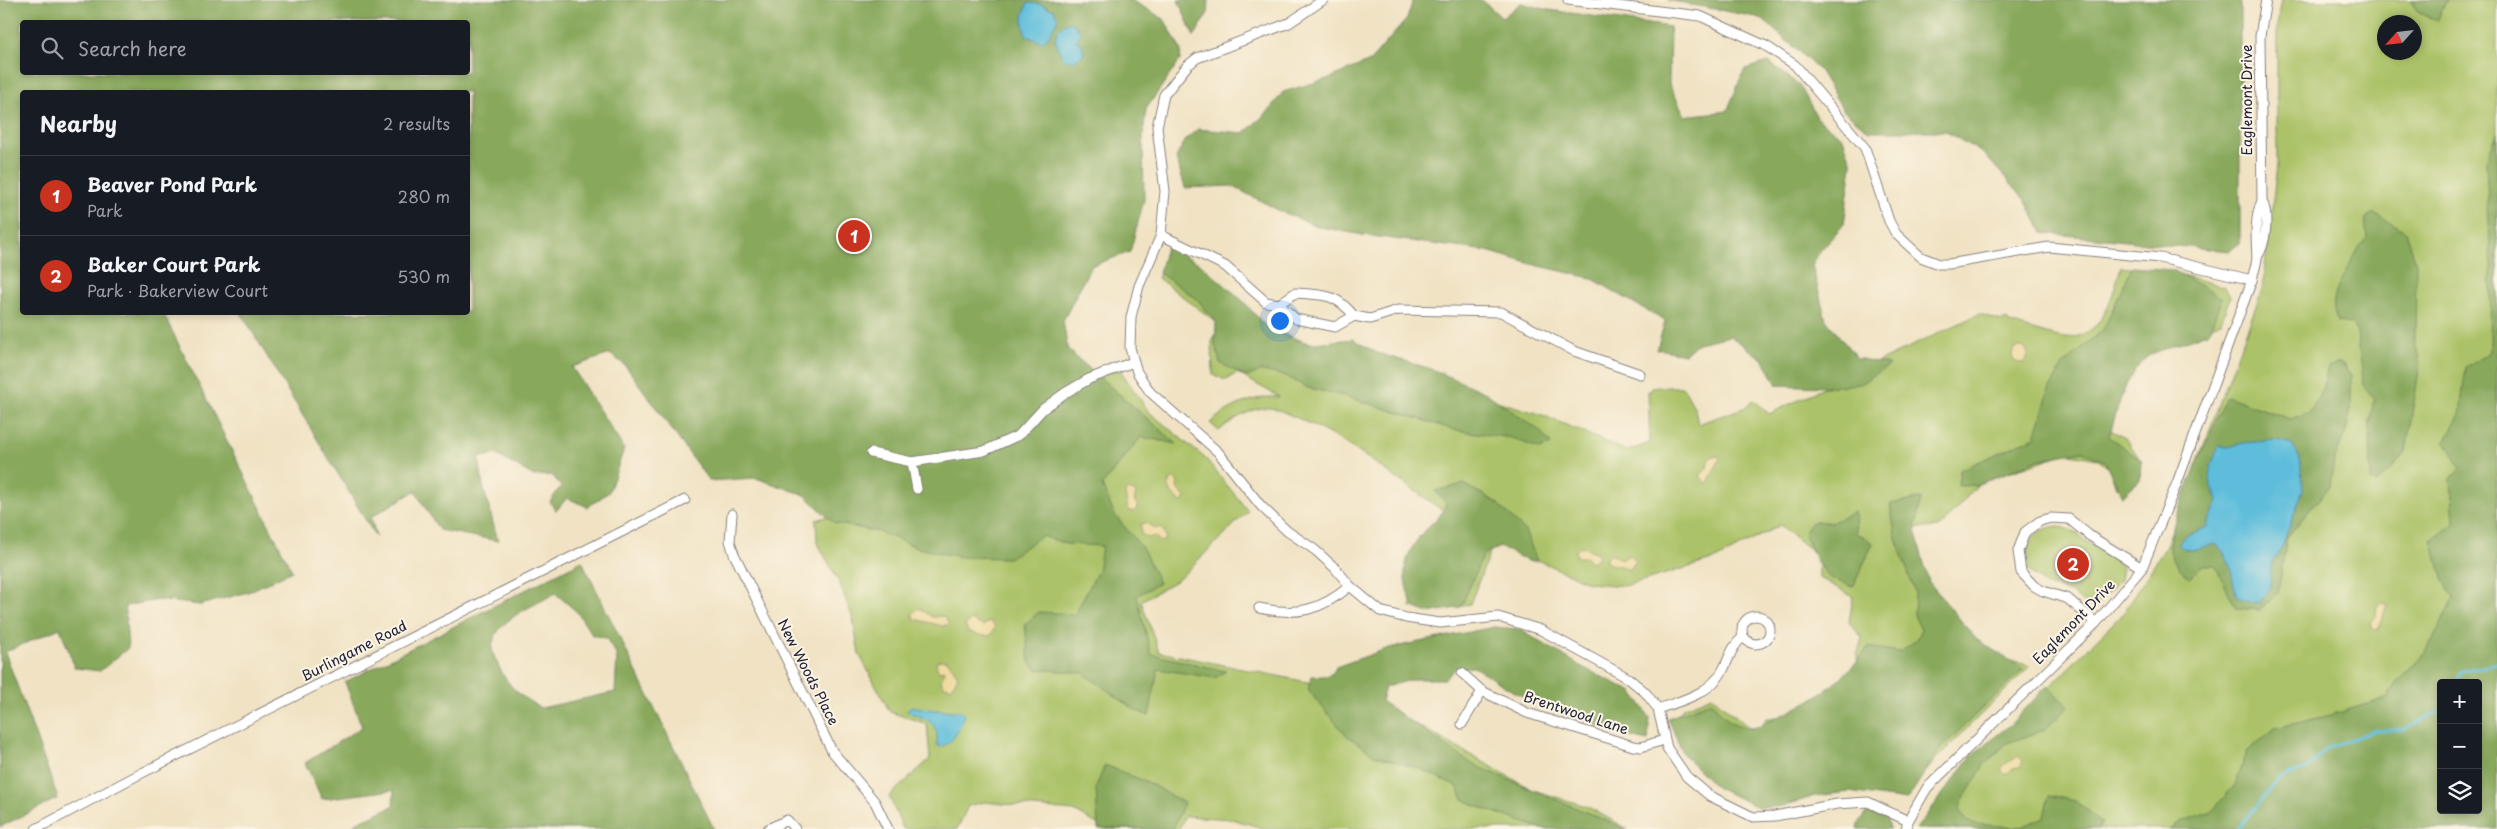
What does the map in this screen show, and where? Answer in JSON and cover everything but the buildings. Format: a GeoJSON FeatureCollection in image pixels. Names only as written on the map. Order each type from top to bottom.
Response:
{"type":"FeatureCollection","features":[{"type":"Feature","properties":{"kind":"street"},"geometry":{"type":"LineString","coordinates":[[1323,0],[1289,23],[1197,58],[1187,66],[1164,95],[1157,127],[1165,191],[1162,235],[1139,286],[1131,317],[1130,348],[1133,362],[1150,392],[1218,452],[1261,506],[1287,531],[1331,564],[1350,586],[1380,611],[1406,618],[1440,623],[1498,617],[1541,630],[1628,678],[1645,692],[1658,709],[1664,740],[1687,777],[1710,796],[1753,817],[1775,816],[1837,804],[1868,802],[1907,825]]}},
{"type":"Feature","properties":{"kind":"street"},"geometry":{"type":"LineString","coordinates":[[1568,0],[1700,16],[1766,46],[1795,65],[1865,148],[1888,221],[1902,240],[1920,257],[1939,264],[1949,264],[2049,247],[2160,258],[2252,280]]}},
{"type":"Feature","properties":{"kind":"street","name":"Eaglemont Drive"},"geometry":{"type":"LineString","coordinates":[[1907,825],[1927,788],[2096,623],[2142,568],[2177,482],[2252,280],[2256,257],[2262,250],[2266,209],[2262,201],[2260,36],[2266,0]]}},
{"type":"Feature","properties":{"kind":"street"},"geometry":{"type":"LineString","coordinates":[[1162,235],[1225,266],[1266,302],[1279,304],[1296,319],[1335,327],[1354,316],[1370,319],[1398,310],[1500,312],[1574,351],[1640,374]]}},
{"type":"Feature","properties":{"kind":"street"},"geometry":{"type":"LineString","coordinates":[[1279,304],[1295,293],[1324,295],[1344,303],[1354,316]]}},
{"type":"Feature","properties":{"kind":"street"},"geometry":{"type":"LineString","coordinates":[[871,453],[912,462],[984,451],[1018,435],[1043,409],[1089,380],[1133,362]]}},
{"type":"Feature","properties":{"kind":"street"},"geometry":{"type":"LineString","coordinates":[[912,462],[917,489]]}},
{"type":"Feature","properties":{"kind":"street","name":"Burlingame Road"},"geometry":{"type":"LineString","coordinates":[[36,829],[152,768],[685,500]]}},
{"type":"Feature","properties":{"kind":"street","name":"New Woods Place"},"geometry":{"type":"LineString","coordinates":[[732,514],[730,541],[734,554],[832,751],[875,802],[888,829]]}},
{"type":"Feature","properties":{"kind":"street"},"geometry":{"type":"LineString","coordinates":[[2096,623],[2068,598],[2034,586],[2021,572],[2018,551],[2025,532],[2040,522],[2051,518],[2069,519],[2090,536],[2142,568]]}},
{"type":"Feature","properties":{"kind":"street"},"geometry":{"type":"LineString","coordinates":[[1259,608],[1280,612],[1312,610],[1331,601],[1350,586]]}},
{"type":"Feature","properties":{"kind":"street"},"geometry":{"type":"LineString","coordinates":[[1658,709],[1710,687],[1724,668],[1732,648],[1743,637]]}},
{"type":"Feature","properties":{"kind":"street","name":"Brentwood Lane"},"geometry":{"type":"LineString","coordinates":[[1462,673],[1482,691],[1545,720],[1632,746],[1641,747],[1664,740]]}},
{"type":"Feature","properties":{"kind":"street"},"geometry":{"type":"LineString","coordinates":[[1462,724],[1482,691]]}},
{"type":"Feature","properties":{"kind":"street"},"geometry":{"type":"LineString","coordinates":[[768,829],[787,820],[795,829]]}},
{"type":"Feature","properties":{"kind":"green space"},"geometry":{"type":"Polygon","coordinates":[[[0,0],[1131,0],[1164,19],[1181,50],[1180,60],[1146,109],[1143,137],[1144,200],[1130,252],[1091,266],[1063,321],[1068,350],[1177,444],[1141,437],[1102,485],[1114,514],[1143,549],[1159,583],[1137,596],[1151,654],[1226,671],[1215,678],[1158,669],[1149,716],[1135,710],[1083,673],[1036,669],[1029,662],[1025,624],[1039,612],[1075,614],[1098,571],[1102,546],[1067,544],[1042,536],[1009,558],[961,557],[921,549],[879,532],[834,523],[805,495],[756,478],[709,481],[625,365],[610,354],[572,367],[624,449],[609,492],[588,507],[567,498],[556,511],[550,502],[561,486],[552,475],[534,476],[495,454],[479,458],[483,486],[498,541],[439,530],[415,491],[371,517],[376,537],[242,315],[470,315],[470,90],[20,90],[20,315],[164,315],[292,571],[248,592],[200,605],[158,600],[125,606],[128,648],[100,671],[75,668],[60,628],[5,652],[58,798],[0,827],[0,0]]]}},
{"type":"Feature","properties":{"kind":"green space"},"geometry":{"type":"Polygon","coordinates":[[[1178,0],[1209,0],[1208,13],[1194,37],[1178,0]]]}},
{"type":"Feature","properties":{"kind":"green space"},"geometry":{"type":"Polygon","coordinates":[[[1413,0],[1482,0],[1502,18],[1521,3],[1549,10],[1670,27],[1669,84],[1685,116],[1727,111],[1745,69],[1769,62],[1800,86],[1818,119],[1843,138],[1852,164],[1844,224],[1820,251],[1812,265],[1826,320],[1857,358],[1890,365],[1860,384],[1824,387],[1777,385],[1764,360],[1730,336],[1698,343],[1685,354],[1657,349],[1665,321],[1591,278],[1487,251],[1363,235],[1320,227],[1282,212],[1232,186],[1185,188],[1176,158],[1185,140],[1198,129],[1244,133],[1268,112],[1283,92],[1330,78],[1370,61],[1407,19],[1413,0]]]}},
{"type":"Feature","properties":{"kind":"green space"},"geometry":{"type":"Polygon","coordinates":[[[1668,0],[2240,0],[2240,243],[2229,251],[2043,233],[2025,200],[1984,154],[1945,131],[1869,131],[1844,111],[1819,70],[1761,18],[1668,0]]]}},
{"type":"Feature","properties":{"kind":"green space"},"geometry":{"type":"Polygon","coordinates":[[[2282,0],[2497,0],[2497,660],[2451,679],[2437,679],[2437,686],[2252,829],[1925,829],[1950,787],[2124,612],[2165,548],[2262,290],[2277,166],[2277,25],[2282,0]]]}},
{"type":"Feature","properties":{"kind":"green space"},"geometry":{"type":"Polygon","coordinates":[[[2412,0],[2447,0],[2437,21],[2417,12],[2412,0]]]}},
{"type":"Feature","properties":{"kind":"green space"},"geometry":{"type":"Polygon","coordinates":[[[2497,134],[2497,829],[2170,829],[2180,822],[2212,811],[2235,785],[2247,752],[2275,728],[2331,715],[2387,698],[2400,679],[2427,650],[2454,598],[2442,578],[2432,540],[2454,524],[2451,479],[2460,467],[2445,442],[2460,414],[2466,367],[2490,352],[2491,265],[2486,160],[2497,134]]]}},
{"type":"Feature","properties":{"kind":"green space"},"geometry":{"type":"Polygon","coordinates":[[[2374,213],[2406,231],[2416,264],[2415,342],[2420,364],[2406,452],[2377,484],[2371,481],[2370,419],[2374,399],[2364,385],[2357,333],[2352,324],[2337,322],[2334,304],[2340,283],[2360,246],[2367,238],[2365,218],[2374,213]]]}},
{"type":"Feature","properties":{"kind":"green space"},"geometry":{"type":"Polygon","coordinates":[[[1166,247],[1199,263],[1243,301],[1267,328],[1306,344],[1353,339],[1377,353],[1432,369],[1486,393],[1540,431],[1551,444],[1540,449],[1512,438],[1455,430],[1344,396],[1308,388],[1285,376],[1262,371],[1246,377],[1220,363],[1215,345],[1216,322],[1196,298],[1159,273],[1166,247]]]}},
{"type":"Feature","properties":{"kind":"green space"},"geometry":{"type":"Polygon","coordinates":[[[2121,267],[2179,274],[2225,287],[2230,297],[2221,322],[2137,353],[2107,428],[2125,438],[2142,462],[2116,488],[2110,469],[2097,459],[2066,453],[2000,475],[1984,478],[1940,527],[1904,529],[1931,604],[1999,657],[2030,666],[1938,757],[1919,780],[1861,755],[1677,716],[1683,708],[1712,696],[1746,725],[1757,730],[1767,718],[1794,717],[1858,667],[1857,656],[1862,638],[1849,622],[1853,597],[1819,577],[1819,557],[1780,525],[1719,558],[1625,586],[1589,583],[1494,541],[1470,604],[1441,608],[1411,607],[1410,554],[1444,511],[1353,448],[1314,426],[1280,410],[1270,408],[1257,409],[1229,423],[1219,431],[1210,423],[1225,412],[1251,400],[1279,397],[1237,373],[1226,380],[1213,375],[1212,342],[1220,325],[1158,278],[1162,269],[1270,329],[1345,356],[1540,414],[1627,451],[1650,443],[1648,391],[1651,391],[1652,387],[1683,387],[1695,409],[1698,424],[1746,407],[1754,400],[1769,414],[1979,314],[2002,321],[2007,319],[2010,323],[2032,330],[2070,338],[2083,334],[2093,328],[2100,320],[2110,301],[2121,267]]]}},
{"type":"Feature","properties":{"kind":"green space"},"geometry":{"type":"Polygon","coordinates":[[[2132,267],[2173,270],[2222,298],[2209,332],[2147,357],[2133,372],[2123,394],[2109,437],[2141,460],[2140,480],[2122,496],[2105,462],[2083,451],[2037,460],[1976,485],[1958,486],[1960,470],[2035,437],[2049,390],[2063,365],[2103,330],[2132,267]]]}},
{"type":"Feature","properties":{"kind":"green space"},"geometry":{"type":"Polygon","coordinates":[[[2341,362],[2351,375],[2351,409],[2345,436],[2334,460],[2330,486],[2287,537],[2278,593],[2259,610],[2236,608],[2215,565],[2203,565],[2191,577],[2178,567],[2170,551],[2175,521],[2202,451],[2227,396],[2290,419],[2310,412],[2322,390],[2328,367],[2341,362]]]}},
{"type":"Feature","properties":{"kind":"green space"},"geometry":{"type":"Polygon","coordinates":[[[1120,370],[1149,412],[1206,459],[1248,511],[1179,579],[1141,601],[1159,652],[1317,684],[1417,725],[1533,790],[1586,806],[1628,829],[1265,829],[1232,819],[1185,816],[1179,829],[1106,829],[1074,811],[984,802],[968,806],[957,829],[903,829],[889,796],[930,759],[927,724],[890,712],[859,654],[853,619],[839,582],[817,542],[816,520],[935,485],[1033,423],[1107,373],[1120,370]]]}},
{"type":"Feature","properties":{"kind":"green space"},"geometry":{"type":"Polygon","coordinates":[[[1464,484],[1496,502],[1525,531],[1537,561],[1528,561],[1500,547],[1484,554],[1461,607],[1429,613],[1415,608],[1406,587],[1405,567],[1418,539],[1445,507],[1446,503],[1435,491],[1464,484]]]}},
{"type":"Feature","properties":{"kind":"green space"},"geometry":{"type":"Polygon","coordinates":[[[1921,499],[1915,530],[1929,582],[1976,639],[2023,669],[1940,749],[1907,800],[1849,792],[1815,796],[1783,806],[1760,808],[1717,788],[1683,754],[1668,718],[1711,702],[1730,722],[1751,729],[1785,714],[1816,697],[1844,675],[1868,647],[1900,652],[1915,641],[1921,630],[1914,615],[1915,593],[1895,535],[1890,504],[1921,499]]]}},
{"type":"Feature","properties":{"kind":"green space"},"geometry":{"type":"Polygon","coordinates":[[[1855,512],[1856,533],[1873,543],[1853,587],[1830,578],[1817,562],[1804,533],[1812,522],[1833,522],[1855,512]]]}},
{"type":"Feature","properties":{"kind":"green space"},"geometry":{"type":"Polygon","coordinates":[[[2059,526],[2078,533],[2085,541],[2117,560],[2122,567],[2120,580],[2097,605],[2086,605],[2073,594],[2045,585],[2028,570],[2027,553],[2032,539],[2042,530],[2059,526]]]}},
{"type":"Feature","properties":{"kind":"green space"},"geometry":{"type":"Polygon","coordinates":[[[582,561],[714,829],[350,829],[355,823],[393,806],[394,790],[322,799],[305,763],[362,727],[345,682],[582,561]],[[555,593],[516,615],[499,630],[494,639],[493,653],[507,681],[527,700],[541,708],[615,692],[617,656],[606,638],[592,635],[577,612],[555,593]]]}},
{"type":"Feature","properties":{"kind":"green space"},"geometry":{"type":"Polygon","coordinates":[[[1494,627],[1519,629],[1584,668],[1633,692],[1650,718],[1648,741],[1627,736],[1554,710],[1514,692],[1474,667],[1456,668],[1445,679],[1415,679],[1385,687],[1381,701],[1472,764],[1626,829],[1543,829],[1476,806],[1463,799],[1457,786],[1420,769],[1374,755],[1346,735],[1308,690],[1312,676],[1330,675],[1336,667],[1389,648],[1494,627]]]}},
{"type":"Feature","properties":{"kind":"green space"},"geometry":{"type":"Polygon","coordinates":[[[2047,686],[2069,707],[2044,730],[2007,743],[1984,765],[1961,803],[1960,812],[1972,824],[2021,827],[2044,817],[2049,795],[2076,801],[2102,823],[2098,829],[1916,829],[1973,754],[2010,725],[2047,686]]]}},
{"type":"Feature","properties":{"kind":"green space"},"geometry":{"type":"Polygon","coordinates":[[[1105,765],[1149,783],[1184,803],[1173,829],[1098,829],[1096,787],[1105,765]]]}},
{"type":"Feature","properties":{"kind":"green space"},"geometry":{"type":"Polygon","coordinates":[[[1866,813],[1887,817],[1890,829],[1858,829],[1859,823],[1866,813]]]}},
{"type":"Feature","properties":{"kind":"sand"},"geometry":{"type":"Polygon","coordinates":[[[2020,347],[2026,349],[2028,355],[2026,361],[2020,363],[2014,361],[2012,355],[2014,349],[2020,347]]]}},
{"type":"Feature","properties":{"kind":"sand"},"geometry":{"type":"Polygon","coordinates":[[[1713,456],[1718,456],[1720,459],[1707,484],[1700,476],[1707,468],[1709,459],[1713,456]]]}},
{"type":"Feature","properties":{"kind":"sand"},"geometry":{"type":"Polygon","coordinates":[[[1172,479],[1175,479],[1178,483],[1177,488],[1186,499],[1181,502],[1172,494],[1168,485],[1172,479]]]}},
{"type":"Feature","properties":{"kind":"sand"},"geometry":{"type":"Polygon","coordinates":[[[1127,489],[1136,493],[1134,500],[1138,507],[1133,512],[1128,510],[1125,494],[1127,489]]]}},
{"type":"Feature","properties":{"kind":"sand"},"geometry":{"type":"Polygon","coordinates":[[[1146,523],[1156,529],[1159,527],[1163,529],[1166,539],[1161,542],[1154,536],[1148,538],[1141,534],[1141,524],[1146,523]]]}},
{"type":"Feature","properties":{"kind":"sand"},"geometry":{"type":"Polygon","coordinates":[[[1581,546],[1597,553],[1598,557],[1592,562],[1586,557],[1577,557],[1575,552],[1581,546]]]}},
{"type":"Feature","properties":{"kind":"sand"},"geometry":{"type":"Polygon","coordinates":[[[1610,554],[1623,559],[1629,555],[1636,560],[1630,570],[1623,566],[1606,562],[1606,558],[1610,554]]]}},
{"type":"Feature","properties":{"kind":"sand"},"geometry":{"type":"Polygon","coordinates":[[[2382,603],[2387,604],[2379,629],[2373,629],[2371,622],[2376,616],[2377,606],[2382,603]]]}},
{"type":"Feature","properties":{"kind":"sand"},"geometry":{"type":"Polygon","coordinates":[[[919,608],[932,617],[944,616],[949,624],[942,626],[915,619],[912,615],[919,608]]]}},
{"type":"Feature","properties":{"kind":"sand"},"geometry":{"type":"Polygon","coordinates":[[[971,620],[983,626],[990,621],[995,627],[991,635],[968,632],[965,625],[971,620]]]}},
{"type":"Feature","properties":{"kind":"sand"},"geometry":{"type":"Polygon","coordinates":[[[937,661],[948,661],[958,676],[951,688],[943,685],[941,680],[945,671],[938,670],[936,664],[937,661]]]}},
{"type":"Feature","properties":{"kind":"sand"},"geometry":{"type":"Polygon","coordinates":[[[2018,756],[2023,761],[2020,767],[2013,768],[2006,775],[2001,770],[2002,766],[2018,756]]]}},
{"type":"Feature","properties":{"kind":"water"},"geometry":{"type":"Polygon","coordinates":[[[1028,3],[1040,4],[1054,10],[1058,19],[1049,36],[1042,42],[1027,36],[1025,32],[1023,20],[1028,3]]]}},
{"type":"Feature","properties":{"kind":"water"},"geometry":{"type":"Polygon","coordinates":[[[1065,23],[1073,23],[1081,33],[1076,41],[1082,44],[1084,54],[1074,61],[1063,59],[1055,39],[1058,30],[1065,23]]]}},
{"type":"Feature","properties":{"kind":"water"},"geometry":{"type":"Polygon","coordinates":[[[2277,440],[2292,444],[2300,459],[2303,490],[2281,549],[2271,564],[2270,586],[2260,603],[2251,603],[2237,597],[2230,568],[2220,548],[2214,544],[2191,550],[2178,544],[2186,535],[2207,527],[2218,500],[2211,484],[2210,468],[2219,446],[2228,447],[2243,443],[2277,440]]]}},
{"type":"Feature","properties":{"kind":"water"},"geometry":{"type":"Polygon","coordinates":[[[911,706],[934,710],[960,711],[964,714],[959,729],[953,738],[940,747],[937,745],[934,726],[926,719],[907,711],[911,706]]]}},
{"type":"Feature","properties":{"kind":"waterway"},"geometry":{"type":"LineString","coordinates":[[2458,679],[2462,671],[2497,663]]}},
{"type":"Feature","properties":{"kind":"waterway"},"geometry":{"type":"LineString","coordinates":[[2238,829],[2279,779],[2308,768],[2328,748],[2376,730],[2403,730],[2437,712]]}},
{"type":"Feature","properties":{"kind":"place","name":"Beaver Pond Park"},"geometry":{"type":"Point","coordinates":[854,236]}},
{"type":"Feature","properties":{"kind":"place","name":"Baker Court Park"},"geometry":{"type":"Point","coordinates":[2073,564]}}]}
